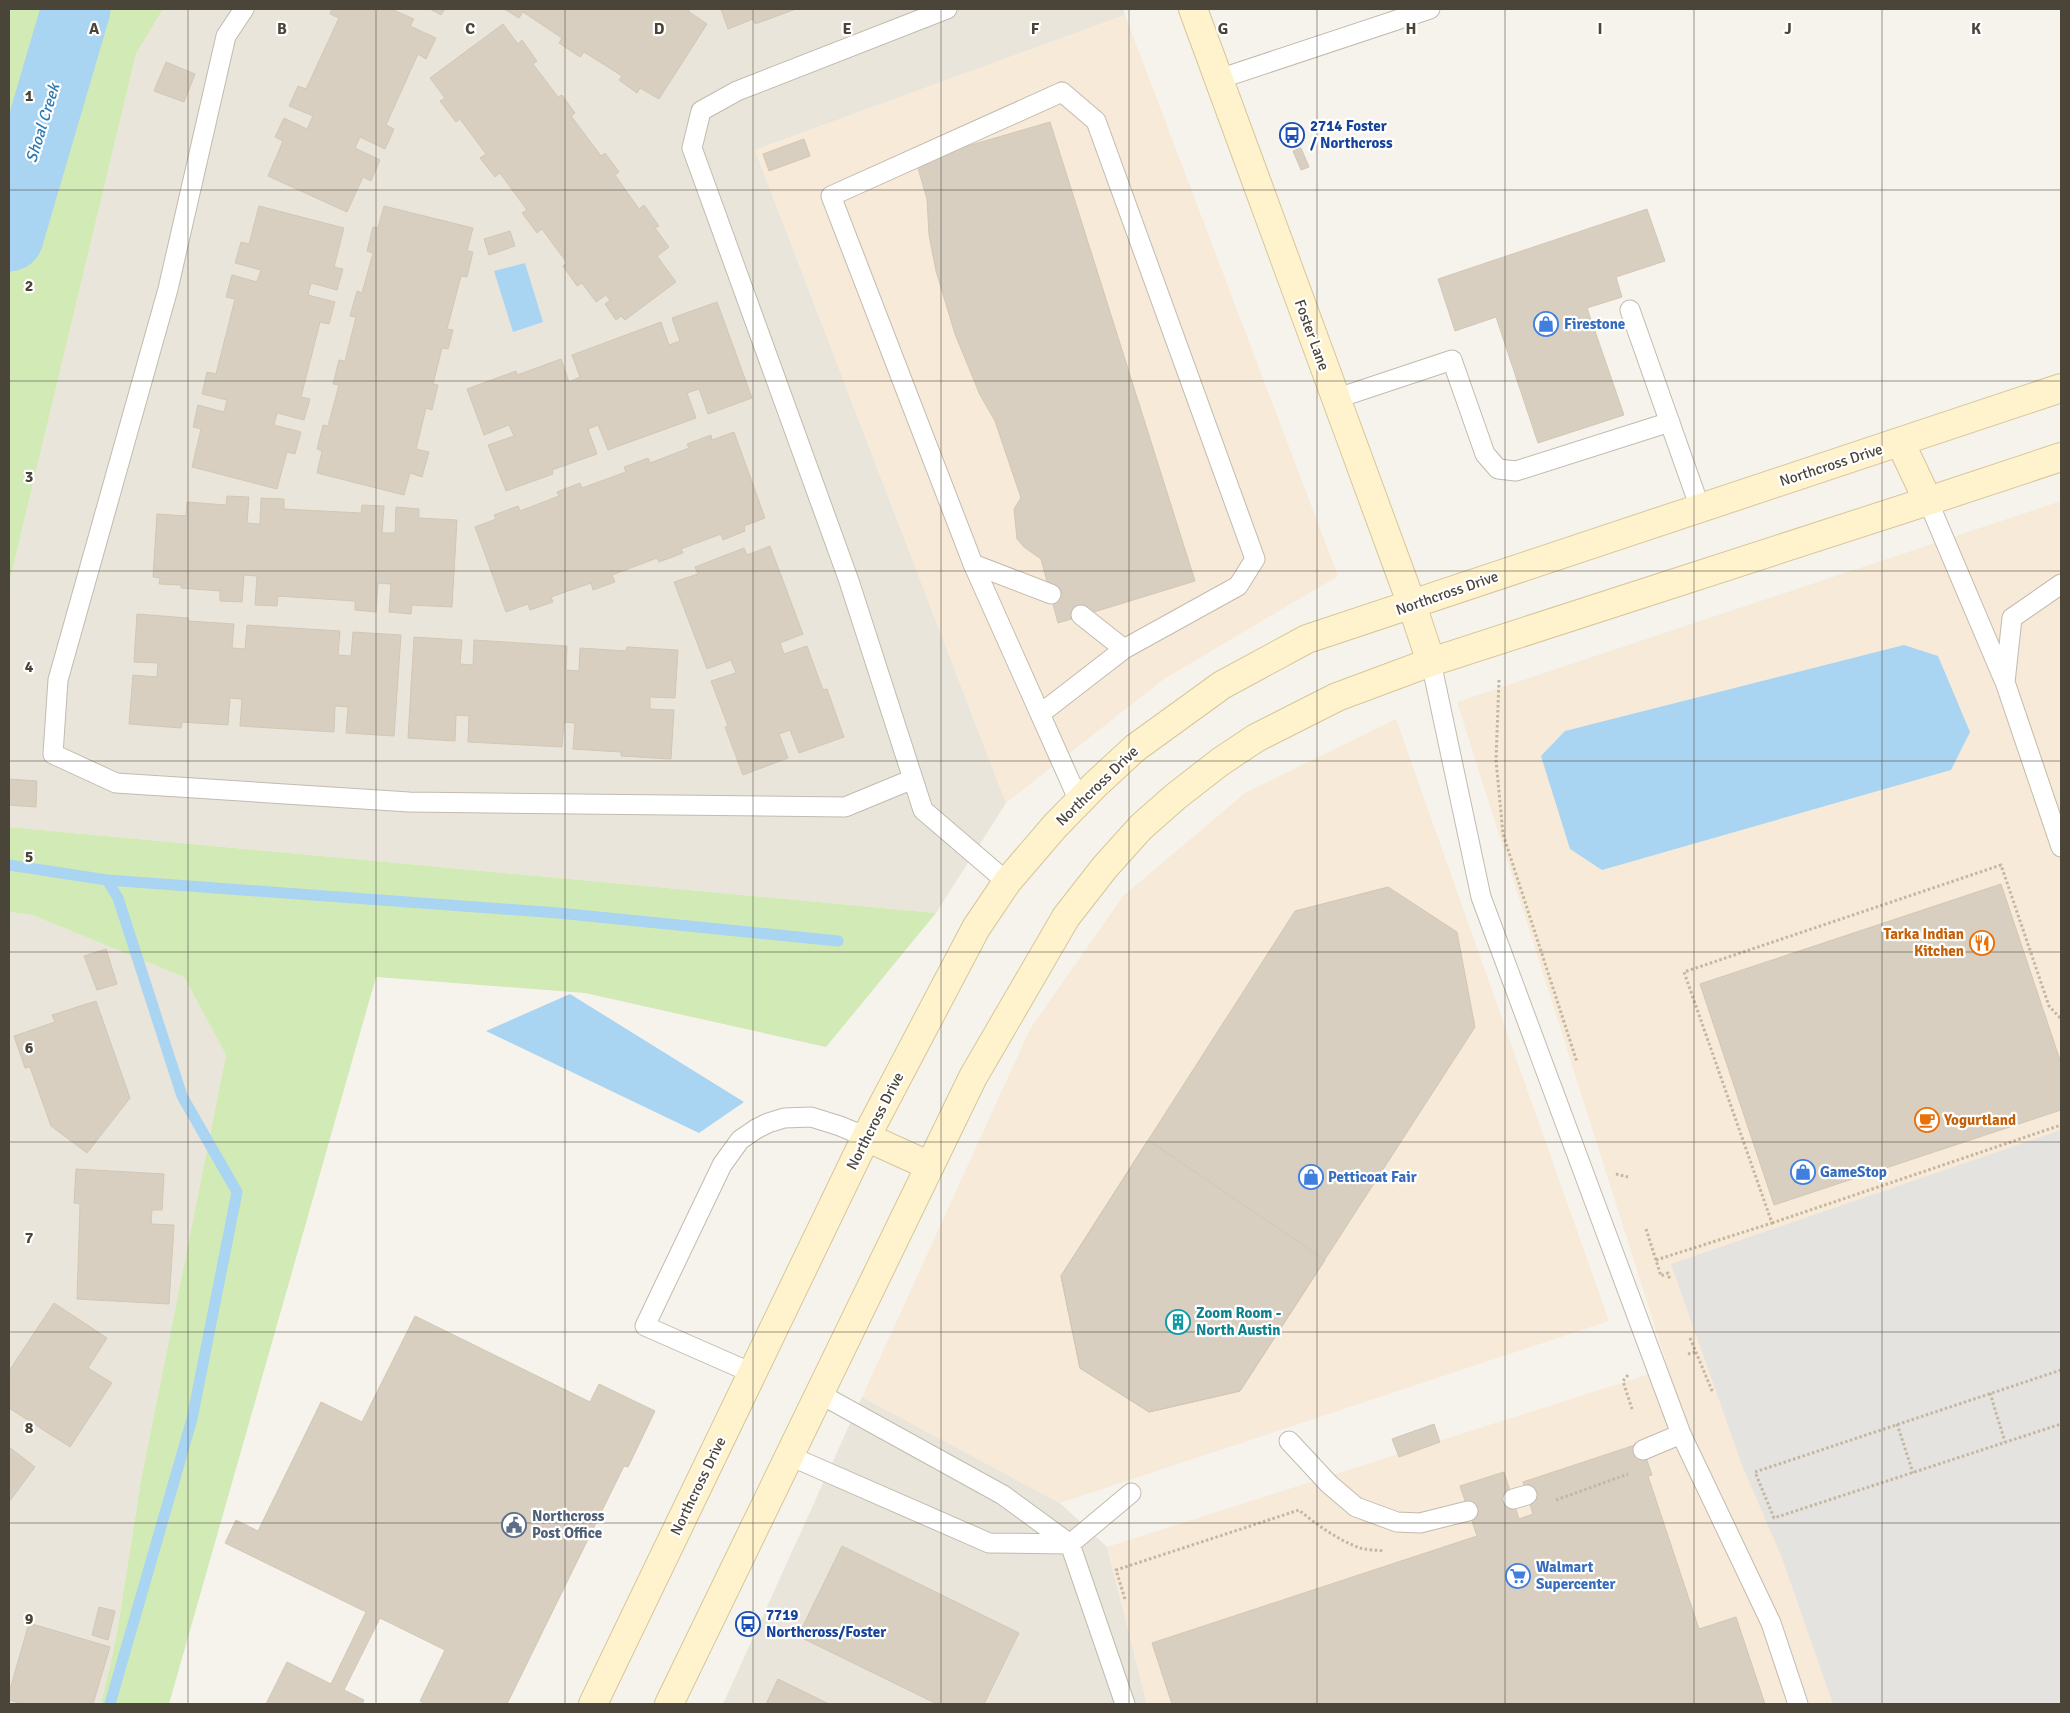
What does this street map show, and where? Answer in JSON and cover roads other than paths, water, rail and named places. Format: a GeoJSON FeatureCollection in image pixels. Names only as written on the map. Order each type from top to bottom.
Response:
{"type":"FeatureCollection","features":[{"type":"Feature","properties":{"kind":"street","name":"Foster Lane"},"geometry":{"type":"LineString","coordinates":[[1193,9],[1412,604],[1431,662]]}},
{"type":"Feature","properties":{"kind":"street","name":"Northcross Drive"},"geometry":{"type":"LineString","coordinates":[[593,1704],[866,1137],[976,928],[1007,882],[1078,801],[1135,748],[1222,686],[1307,639],[2061,388]]}},
{"type":"Feature","properties":{"kind":"street"},"geometry":{"type":"LineString","coordinates":[[1900,442],[1928,502]]}},
{"type":"Feature","properties":{"kind":"street"},"geometry":{"type":"LineString","coordinates":[[669,1704],[973,1077],[1066,917],[1105,867],[1175,797],[1220,762],[1256,738],[1336,696],[1431,662],[1928,502],[2061,457]]}},
{"type":"Feature","properties":{"kind":"street"},"geometry":{"type":"LineString","coordinates":[[866,1137],[930,1166]]}},
{"type":"Feature","properties":{"kind":"lane"},"geometry":{"type":"LineString","coordinates":[[244,9],[226,36],[168,289],[58,680],[53,754],[116,783],[409,802],[845,807],[913,779]]}},
{"type":"Feature","properties":{"kind":"lane"},"geometry":{"type":"LineString","coordinates":[[947,9],[922,12],[730,95],[701,111],[692,148],[849,581],[923,810],[1007,882]]}},
{"type":"Feature","properties":{"kind":"lane"},"geometry":{"type":"LineString","coordinates":[[1219,80],[1430,9]]}},
{"type":"Feature","properties":{"kind":"lane"},"geometry":{"type":"LineString","coordinates":[[1040,714],[1124,649],[1238,586],[1255,559],[1096,121],[1062,92],[832,196],[973,564],[1078,801]]}},
{"type":"Feature","properties":{"kind":"lane"},"geometry":{"type":"LineString","coordinates":[[1630,310],[1700,508]]}},
{"type":"Feature","properties":{"kind":"lane"},"geometry":{"type":"LineString","coordinates":[[1336,399],[1452,360],[1485,454],[1498,470],[1516,471],[1670,422]]}},
{"type":"Feature","properties":{"kind":"lane"},"geometry":{"type":"LineString","coordinates":[[1928,502],[2005,682],[2061,847]]}},
{"type":"Feature","properties":{"kind":"lane"},"geometry":{"type":"LineString","coordinates":[[973,564],[1051,594]]}},
{"type":"Feature","properties":{"kind":"lane"},"geometry":{"type":"LineString","coordinates":[[2005,682],[2012,618],[2061,584]]}},
{"type":"Feature","properties":{"kind":"lane"},"geometry":{"type":"LineString","coordinates":[[1082,615],[1124,649]]}},
{"type":"Feature","properties":{"kind":"lane"},"geometry":{"type":"LineString","coordinates":[[1431,662],[1480,896],[1681,1434],[1771,1623],[1798,1704]]}},
{"type":"Feature","properties":{"kind":"lane"},"geometry":{"type":"LineString","coordinates":[[752,1373],[645,1326],[722,1166],[740,1140],[756,1128],[784,1118],[811,1117],[866,1137]]}},
{"type":"Feature","properties":{"kind":"lane"},"geometry":{"type":"LineString","coordinates":[[820,1394],[1004,1495],[1070,1544],[1126,1704]]}},
{"type":"Feature","properties":{"kind":"lane"},"geometry":{"type":"LineString","coordinates":[[1643,1450],[1681,1434]]}},
{"type":"Feature","properties":{"kind":"lane"},"geometry":{"type":"LineString","coordinates":[[1290,1441],[1329,1484],[1356,1507],[1397,1522],[1420,1523],[1468,1510]]}},
{"type":"Feature","properties":{"kind":"lane"},"geometry":{"type":"LineString","coordinates":[[790,1456],[989,1543],[1070,1544],[1131,1493]]}},
{"type":"Feature","properties":{"kind":"water"},"geometry":{"type":"Polygon","coordinates":[[[525,263],[543,322],[513,332],[494,271],[525,263]]]}},
{"type":"Feature","properties":{"kind":"water"},"geometry":{"type":"Polygon","coordinates":[[[1904,645],[1938,656],[1970,732],[1951,770],[1602,870],[1570,849],[1541,756],[1565,731],[1904,645]]]}},
{"type":"Feature","properties":{"kind":"water"},"geometry":{"type":"Polygon","coordinates":[[[570,994],[744,1102],[699,1133],[486,1031],[570,994]]]}},
{"type":"Feature","properties":{"kind":"waterway","name":"Shoal Creek"},"geometry":{"type":"LineString","coordinates":[[9,237],[76,9]]}},
{"type":"Feature","properties":{"kind":"waterway"},"geometry":{"type":"LineString","coordinates":[[9,865],[107,880],[118,898],[182,1096],[237,1192],[192,1419],[110,1704]]}},
{"type":"Feature","properties":{"kind":"waterway"},"geometry":{"type":"LineString","coordinates":[[107,880],[558,913],[838,941]]}},
{"type":"Feature","properties":{"kind":"place","name":"2714 Foster / Northcross"},"geometry":{"type":"Point","coordinates":[1292,135]}},
{"type":"Feature","properties":{"kind":"place","name":"Firestone"},"geometry":{"type":"Point","coordinates":[1546,324]}},
{"type":"Feature","properties":{"kind":"place","name":"Tarka Indian Kitchen"},"geometry":{"type":"Point","coordinates":[1982,943]}},
{"type":"Feature","properties":{"kind":"place","name":"Yogurtland"},"geometry":{"type":"Point","coordinates":[1927,1120]}},
{"type":"Feature","properties":{"kind":"place","name":"GameStop"},"geometry":{"type":"Point","coordinates":[1803,1172]}},
{"type":"Feature","properties":{"kind":"place","name":"Petticoat Fair"},"geometry":{"type":"Point","coordinates":[1311,1177]}},
{"type":"Feature","properties":{"kind":"place","name":"Zoom Room - North Austin"},"geometry":{"type":"Point","coordinates":[1178,1322]}},
{"type":"Feature","properties":{"kind":"place","name":"Northcross Post Office"},"geometry":{"type":"Point","coordinates":[514,1525]}},
{"type":"Feature","properties":{"kind":"place","name":"Walmart Supercenter"},"geometry":{"type":"Point","coordinates":[1518,1576]}},
{"type":"Feature","properties":{"kind":"place","name":"7719 Northcross/Foster"},"geometry":{"type":"Point","coordinates":[748,1624]}}]}
